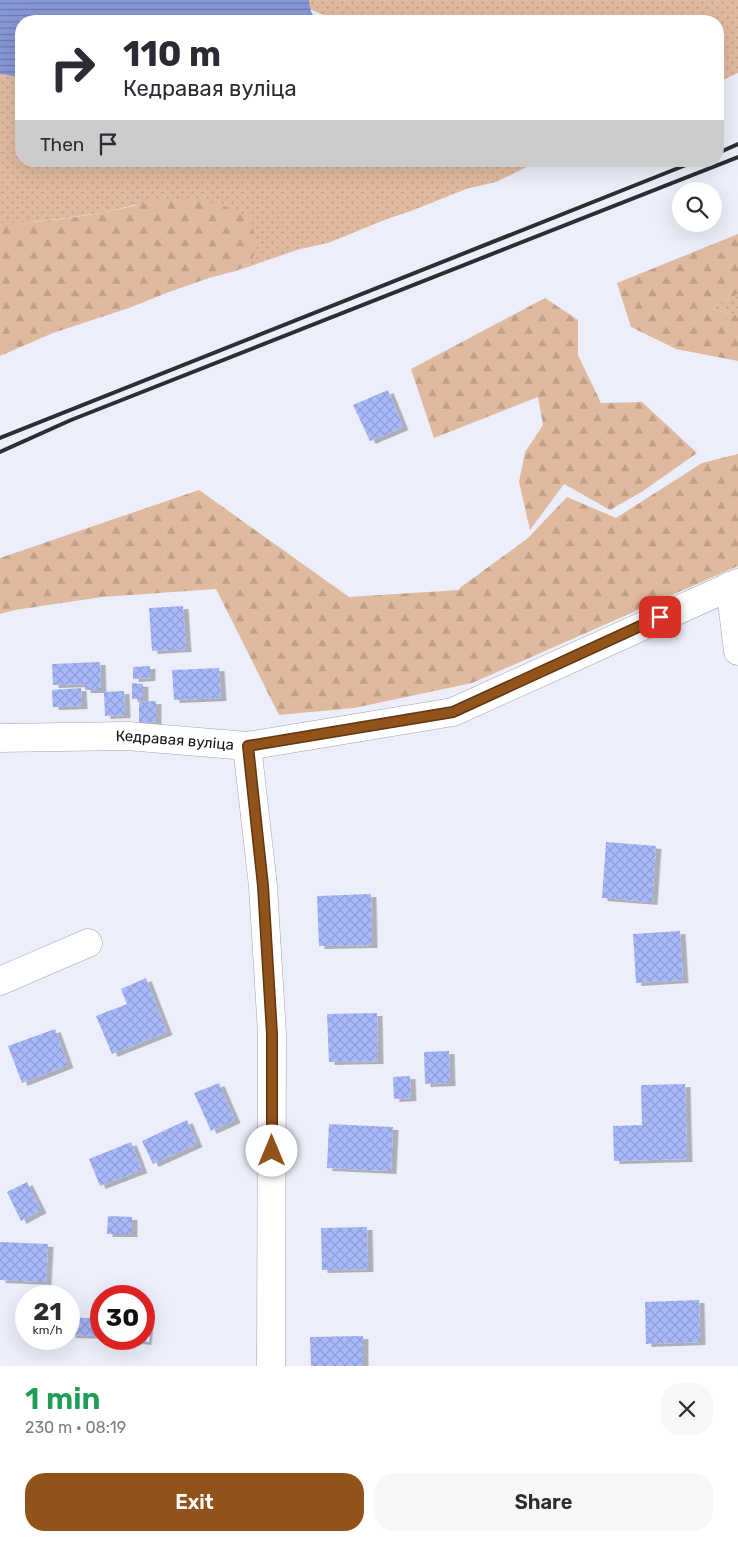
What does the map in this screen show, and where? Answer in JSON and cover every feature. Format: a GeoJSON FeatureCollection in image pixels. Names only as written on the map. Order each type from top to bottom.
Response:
{"type":"FeatureCollection","features":[{"type":"Feature","properties":{"kind":"street"},"geometry":{"type":"LineString","coordinates":[[734,584],[738,652]]}},
{"type":"Feature","properties":{"kind":"street","name":"Кедравая вуліца"},"geometry":{"type":"LineString","coordinates":[[0,738],[127,736],[248,746],[453,712],[734,584]]}},
{"type":"Feature","properties":{"kind":"street"},"geometry":{"type":"LineString","coordinates":[[248,746],[263,886],[272,1034],[271,1366]]}},
{"type":"Feature","properties":{"kind":"street"},"geometry":{"type":"LineString","coordinates":[[0,981],[88,943]]}},
{"type":"Feature","properties":{"kind":"green space"},"geometry":{"type":"Polygon","coordinates":[[[309,0],[738,0],[738,73],[724,79],[724,15],[324,15],[310,9],[309,0]]]}},
{"type":"Feature","properties":{"kind":"green space"},"geometry":{"type":"Polygon","coordinates":[[[0,74],[15,77],[15,167],[527,167],[496,182],[466,189],[328,243],[300,249],[236,271],[251,262],[135,205],[66,218],[21,223],[0,223],[0,74]]]}},
{"type":"Feature","properties":{"kind":"green space"},"geometry":{"type":"Polygon","coordinates":[[[187,198],[219,204],[249,217],[258,244],[251,262],[236,271],[209,278],[129,308],[53,333],[0,356],[0,223],[63,219],[154,202],[187,198]]]}},
{"type":"Feature","properties":{"kind":"green space"},"geometry":{"type":"Polygon","coordinates":[[[738,234],[738,294],[710,309],[738,315],[738,361],[676,349],[631,327],[617,283],[738,234]]]}},
{"type":"Feature","properties":{"kind":"green space"},"geometry":{"type":"Polygon","coordinates":[[[738,294],[738,315],[710,309],[738,294]]]}},
{"type":"Feature","properties":{"kind":"green space"},"geometry":{"type":"Polygon","coordinates":[[[545,298],[578,320],[578,355],[601,403],[642,402],[697,453],[643,491],[610,510],[564,484],[530,530],[519,482],[525,452],[543,425],[538,397],[434,438],[411,369],[545,298]]]}},
{"type":"Feature","properties":{"kind":"green space"},"geometry":{"type":"Polygon","coordinates":[[[738,454],[738,566],[472,683],[354,708],[279,715],[216,589],[102,597],[0,614],[0,558],[199,490],[349,597],[459,590],[528,538],[567,497],[616,518],[702,463],[738,454]]]}},
{"type":"Feature","properties":{"kind":"water"},"geometry":{"type":"Polygon","coordinates":[[[0,0],[309,0],[313,15],[15,15],[15,77],[0,74],[0,0]]]}},
{"type":"Feature","properties":{"kind":"building"},"geometry":{"type":"Polygon","coordinates":[[[388,390],[403,427],[370,441],[353,405],[388,390]]]}},
{"type":"Feature","properties":{"kind":"building"},"geometry":{"type":"Polygon","coordinates":[[[183,606],[186,649],[152,651],[149,608],[183,606]]]}},
{"type":"Feature","properties":{"kind":"building"},"geometry":{"type":"Polygon","coordinates":[[[100,662],[101,690],[85,690],[85,684],[53,685],[52,664],[100,662]]]}},
{"type":"Feature","properties":{"kind":"building"},"geometry":{"type":"Polygon","coordinates":[[[150,666],[150,678],[133,679],[133,667],[150,666]]]}},
{"type":"Feature","properties":{"kind":"building"},"geometry":{"type":"Polygon","coordinates":[[[219,668],[221,698],[174,700],[172,670],[219,668]]]}},
{"type":"Feature","properties":{"kind":"building"},"geometry":{"type":"Polygon","coordinates":[[[132,683],[143,684],[143,699],[132,699],[132,683]]]}},
{"type":"Feature","properties":{"kind":"building"},"geometry":{"type":"Polygon","coordinates":[[[81,688],[82,706],[53,707],[52,690],[81,688]]]}},
{"type":"Feature","properties":{"kind":"building"},"geometry":{"type":"Polygon","coordinates":[[[124,691],[125,715],[105,716],[104,692],[124,691]]]}},
{"type":"Feature","properties":{"kind":"building"},"geometry":{"type":"Polygon","coordinates":[[[156,701],[156,722],[139,723],[139,702],[156,701]]]}},
{"type":"Feature","properties":{"kind":"building"},"geometry":{"type":"Polygon","coordinates":[[[606,842],[656,846],[652,902],[602,898],[606,842]]]}},
{"type":"Feature","properties":{"kind":"building"},"geometry":{"type":"Polygon","coordinates":[[[371,894],[372,945],[319,946],[317,896],[371,894]]]}},
{"type":"Feature","properties":{"kind":"building"},"geometry":{"type":"Polygon","coordinates":[[[680,931],[683,980],[636,983],[633,934],[680,931]]]}},
{"type":"Feature","properties":{"kind":"building"},"geometry":{"type":"Polygon","coordinates":[[[146,978],[167,1032],[112,1054],[96,1016],[127,1004],[121,989],[146,978]]]}},
{"type":"Feature","properties":{"kind":"building"},"geometry":{"type":"Polygon","coordinates":[[[377,1013],[378,1061],[329,1062],[327,1014],[377,1013]]]}},
{"type":"Feature","properties":{"kind":"building"},"geometry":{"type":"Polygon","coordinates":[[[55,1029],[68,1065],[22,1083],[8,1046],[55,1029]]]}},
{"type":"Feature","properties":{"kind":"building"},"geometry":{"type":"Polygon","coordinates":[[[449,1051],[450,1083],[425,1084],[424,1052],[449,1051]]]}},
{"type":"Feature","properties":{"kind":"building"},"geometry":{"type":"Polygon","coordinates":[[[410,1076],[411,1098],[394,1099],[393,1077],[410,1076]]]}},
{"type":"Feature","properties":{"kind":"building"},"geometry":{"type":"Polygon","coordinates":[[[219,1083],[235,1120],[211,1131],[194,1093],[219,1083]]]}},
{"type":"Feature","properties":{"kind":"building"},"geometry":{"type":"Polygon","coordinates":[[[685,1084],[687,1159],[614,1161],[613,1126],[642,1125],[641,1085],[685,1084]]]}},
{"type":"Feature","properties":{"kind":"building"},"geometry":{"type":"Polygon","coordinates":[[[187,1120],[197,1144],[153,1164],[142,1141],[187,1120]]]}},
{"type":"Feature","properties":{"kind":"building"},"geometry":{"type":"Polygon","coordinates":[[[329,1124],[393,1127],[391,1171],[327,1168],[329,1124]]]}},
{"type":"Feature","properties":{"kind":"building"},"geometry":{"type":"Polygon","coordinates":[[[131,1142],[142,1170],[100,1186],[89,1159],[131,1142]]]}},
{"type":"Feature","properties":{"kind":"building"},"geometry":{"type":"Polygon","coordinates":[[[27,1182],[41,1210],[21,1221],[7,1192],[27,1182]]]}},
{"type":"Feature","properties":{"kind":"building"},"geometry":{"type":"Polygon","coordinates":[[[108,1216],[132,1217],[132,1234],[107,1234],[108,1216]]]}},
{"type":"Feature","properties":{"kind":"building"},"geometry":{"type":"Polygon","coordinates":[[[367,1227],[368,1269],[322,1270],[321,1228],[367,1227]]]}},
{"type":"Feature","properties":{"kind":"building"},"geometry":{"type":"Polygon","coordinates":[[[0,1242],[48,1244],[46,1282],[0,1280],[0,1242]]]}},
{"type":"Feature","properties":{"kind":"building"},"geometry":{"type":"Polygon","coordinates":[[[699,1300],[700,1342],[646,1344],[645,1302],[699,1300]]]}},
{"type":"Feature","properties":{"kind":"building"},"geometry":{"type":"Polygon","coordinates":[[[80,1318],[90,1318],[90,1336],[80,1335],[80,1318]]]}},
{"type":"Feature","properties":{"kind":"building"},"geometry":{"type":"Polygon","coordinates":[[[363,1336],[363,1366],[311,1366],[310,1337],[363,1336]]]}},
{"type":"Feature","properties":{"kind":"railway"},"geometry":{"type":"LineString","coordinates":[[724,150],[738,144]]}},
{"type":"Feature","properties":{"kind":"railway"},"geometry":{"type":"LineString","coordinates":[[724,163],[738,157]]}},
{"type":"Feature","properties":{"kind":"railway"},"geometry":{"type":"LineString","coordinates":[[0,438],[681,167]]}},
{"type":"Feature","properties":{"kind":"railway"},"geometry":{"type":"LineString","coordinates":[[0,452],[71,420],[713,167]]}},
{"type":"Feature","properties":{"kind":"route"},"geometry":{"type":"LineString","coordinates":[[272,1151],[272,1034],[263,886],[248,746],[453,712],[660,617]]}}]}
